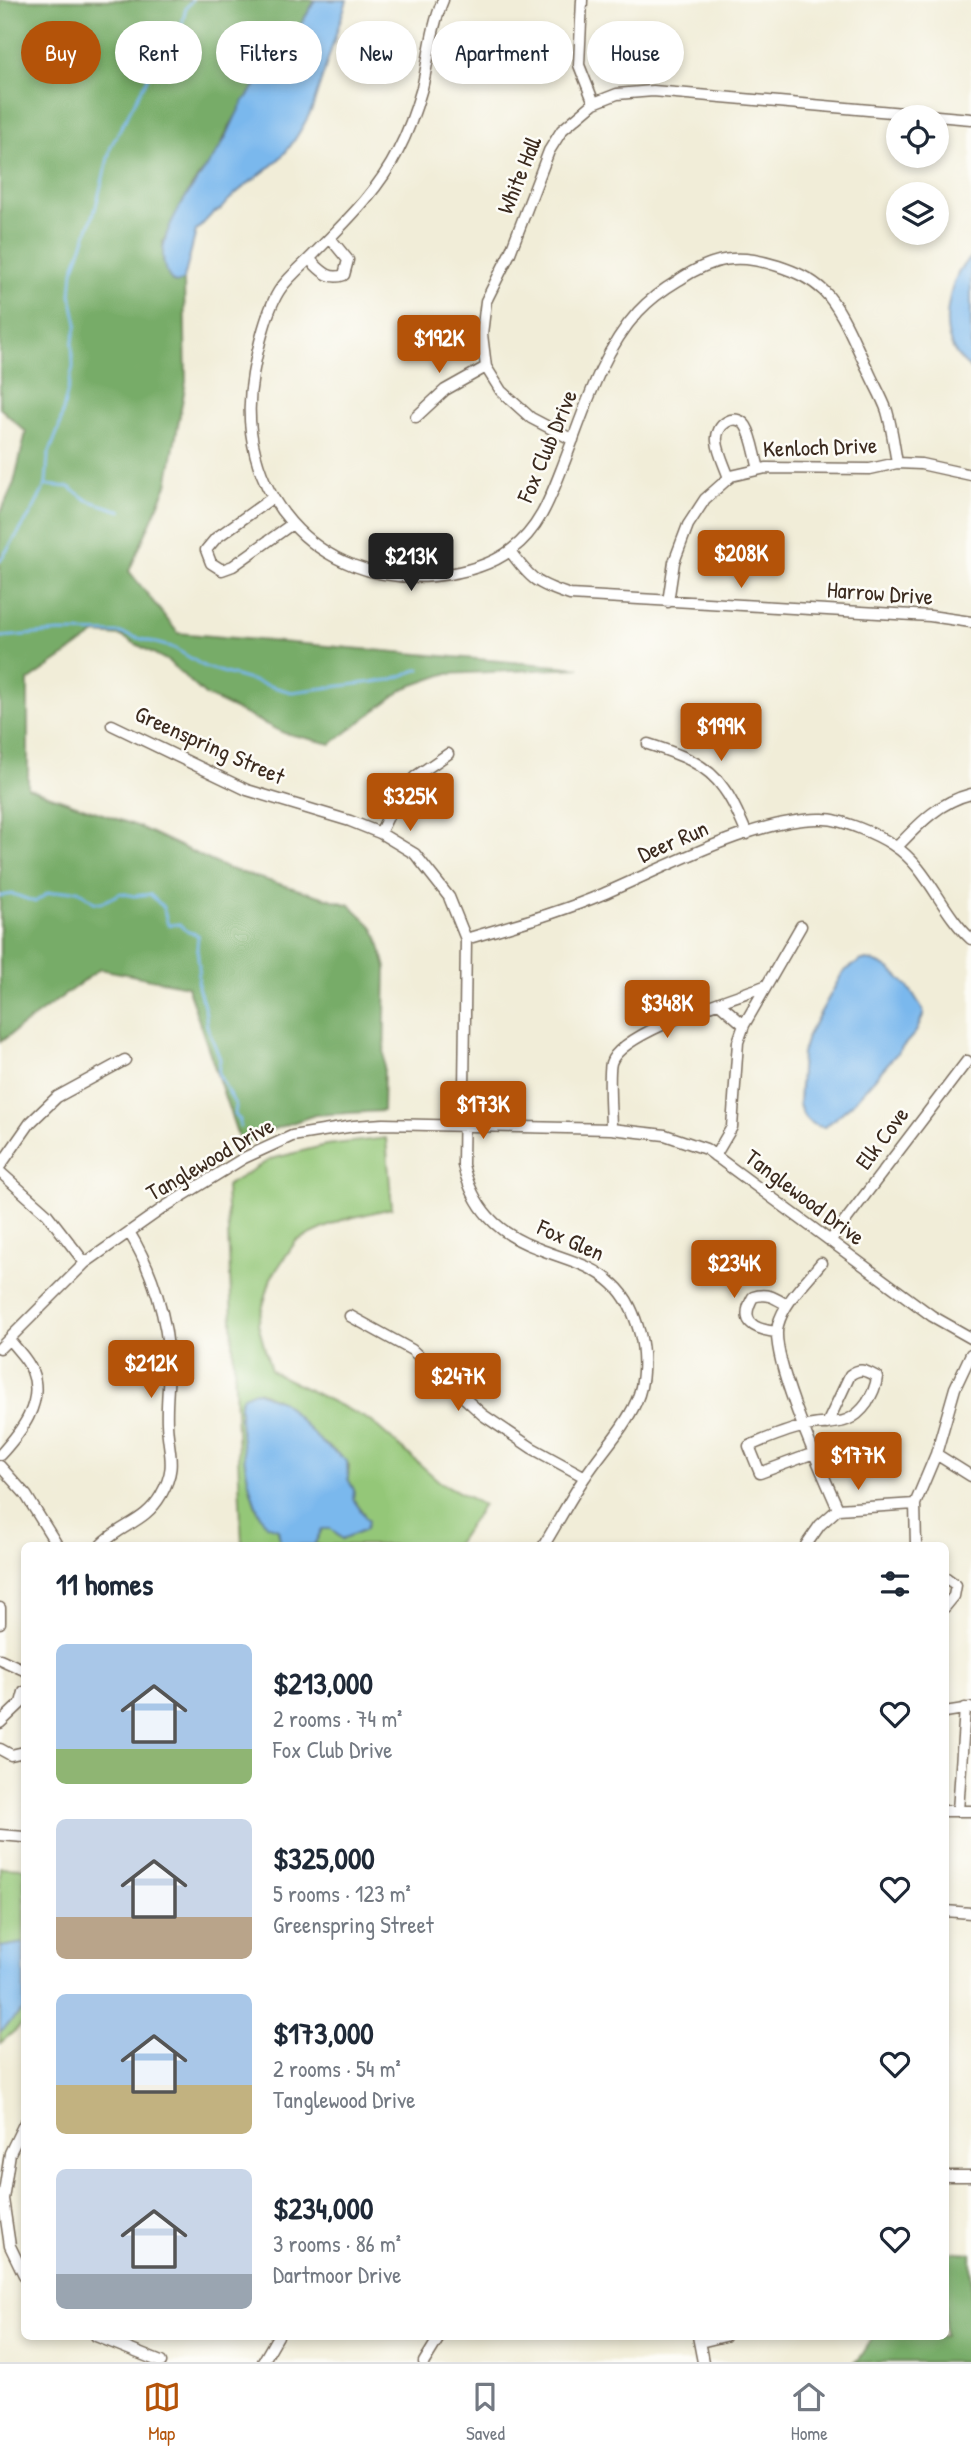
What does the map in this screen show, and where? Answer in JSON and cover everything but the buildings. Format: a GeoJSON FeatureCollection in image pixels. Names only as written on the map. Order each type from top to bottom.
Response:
{"type":"FeatureCollection","features":[{"type":"Feature","properties":{"kind":"street","name":"Fox Club Drive"},"geometry":{"type":"LineString","coordinates":[[443,0],[437,15],[422,87],[398,152],[369,198],[279,290],[263,332],[253,374],[250,425],[255,456],[272,498],[292,524],[342,563],[368,571],[415,577],[474,570],[510,551],[529,534],[545,512],[607,358],[618,337],[640,309],[664,289],[700,266],[741,258],[757,259],[802,274],[826,293],[847,327],[887,412],[897,463]]}},
{"type":"Feature","properties":{"kind":"street"},"geometry":{"type":"LineString","coordinates":[[582,0],[579,65],[594,103]]}},
{"type":"Feature","properties":{"kind":"street","name":"White Hall"},"geometry":{"type":"LineString","coordinates":[[573,440],[531,418],[501,391],[486,368],[482,334],[486,301],[510,253],[549,151],[562,130],[594,103],[617,94],[653,91],[971,119]]}},
{"type":"Feature","properties":{"kind":"street"},"geometry":{"type":"LineString","coordinates":[[309,259],[327,275],[344,275],[348,260],[330,238]]}},
{"type":"Feature","properties":{"kind":"street"},"geometry":{"type":"LineString","coordinates":[[415,417],[445,390],[486,368]]}},
{"type":"Feature","properties":{"kind":"street"},"geometry":{"type":"LineString","coordinates":[[729,478],[717,441],[717,430],[725,422],[742,422],[747,428],[759,469]]}},
{"type":"Feature","properties":{"kind":"street","name":"Kenloch Drive"},"geometry":{"type":"LineString","coordinates":[[668,602],[674,562],[688,526],[705,499],[729,478],[759,469],[870,469],[897,463],[921,464],[971,475]]}},
{"type":"Feature","properties":{"kind":"street"},"geometry":{"type":"LineString","coordinates":[[272,498],[216,538],[206,550],[211,564],[222,570],[233,566],[292,524]]}},
{"type":"Feature","properties":{"kind":"street","name":"Harrow Drive"},"geometry":{"type":"LineString","coordinates":[[510,551],[523,569],[542,586],[570,595],[930,616],[971,622]]}},
{"type":"Feature","properties":{"kind":"street","name":"Greenspring Street"},"geometry":{"type":"LineString","coordinates":[[111,724],[247,790],[350,821],[380,833],[415,854],[449,897],[466,939],[463,1125]]}},
{"type":"Feature","properties":{"kind":"street"},"geometry":{"type":"LineString","coordinates":[[648,744],[682,754],[704,768],[724,787],[747,834]]}},
{"type":"Feature","properties":{"kind":"street"},"geometry":{"type":"LineString","coordinates":[[380,833],[399,794],[416,776],[448,754]]}},
{"type":"Feature","properties":{"kind":"street"},"geometry":{"type":"LineString","coordinates":[[897,847],[924,818],[955,798],[971,794]]}},
{"type":"Feature","properties":{"kind":"street","name":"Deer Run"},"geometry":{"type":"LineString","coordinates":[[466,939],[543,916],[600,895],[747,834],[784,822],[826,818],[878,835],[897,847],[920,871],[951,918],[971,939]]}},
{"type":"Feature","properties":{"kind":"street"},"geometry":{"type":"LineString","coordinates":[[715,1156],[732,1127],[738,1042],[744,1025],[801,926]]}},
{"type":"Feature","properties":{"kind":"street"},"geometry":{"type":"LineString","coordinates":[[611,1129],[611,1063],[621,1048],[660,1025],[765,986]]}},
{"type":"Feature","properties":{"kind":"street"},"geometry":{"type":"LineString","coordinates":[[720,1004],[744,1025]]}},
{"type":"Feature","properties":{"kind":"street"},"geometry":{"type":"LineString","coordinates":[[0,1166],[30,1123],[57,1097],[125,1060]]}},
{"type":"Feature","properties":{"kind":"street","name":"Elk Cove"},"geometry":{"type":"LineString","coordinates":[[830,1241],[968,1061]]}},
{"type":"Feature","properties":{"kind":"street","name":"Tanglewood Drive"},"geometry":{"type":"LineString","coordinates":[[0,1348],[85,1263],[166,1206],[244,1158],[292,1136],[383,1124],[611,1129],[665,1135],[706,1149],[932,1316],[971,1338]]}},
{"type":"Feature","properties":{"kind":"street","name":"Fox Glen"},"geometry":{"type":"LineString","coordinates":[[463,1125],[463,1165],[468,1187],[486,1214],[516,1239],[572,1260],[613,1283],[635,1316],[642,1343],[644,1363],[637,1401],[585,1477],[546,1542]]}},
{"type":"Feature","properties":{"kind":"street"},"geometry":{"type":"LineString","coordinates":[[0,1172],[47,1214],[85,1263]]}},
{"type":"Feature","properties":{"kind":"street"},"geometry":{"type":"LineString","coordinates":[[104,1542],[112,1533],[142,1519],[159,1498],[172,1466],[167,1423],[167,1336],[155,1290],[139,1247],[129,1232]]}},
{"type":"Feature","properties":{"kind":"street"},"geometry":{"type":"LineString","coordinates":[[821,1264],[787,1305],[776,1332],[781,1366],[838,1508]]}},
{"type":"Feature","properties":{"kind":"street"},"geometry":{"type":"LineString","coordinates":[[776,1332],[754,1328],[747,1314],[749,1303],[753,1297],[761,1294],[774,1297],[787,1305]]}},
{"type":"Feature","properties":{"kind":"street"},"geometry":{"type":"LineString","coordinates":[[350,1316],[412,1350],[484,1415],[533,1448],[585,1477]]}},
{"type":"Feature","properties":{"kind":"street"},"geometry":{"type":"LineString","coordinates":[[0,1455],[19,1435],[36,1394],[32,1368],[9,1339]]}},
{"type":"Feature","properties":{"kind":"street"},"geometry":{"type":"LineString","coordinates":[[916,1542],[915,1504],[936,1454],[955,1388],[971,1354]]}},
{"type":"Feature","properties":{"kind":"street"},"geometry":{"type":"LineString","coordinates":[[814,1453],[760,1473],[749,1446],[804,1426],[827,1424],[847,1420],[861,1410],[876,1387],[877,1377],[865,1370],[857,1370],[850,1375],[827,1424]]}},
{"type":"Feature","properties":{"kind":"street"},"geometry":{"type":"LineString","coordinates":[[936,1454],[971,1476]]}},
{"type":"Feature","properties":{"kind":"street"},"geometry":{"type":"LineString","coordinates":[[0,1466],[26,1495],[55,1542]]}},
{"type":"Feature","properties":{"kind":"street"},"geometry":{"type":"LineString","coordinates":[[808,1542],[820,1525],[838,1508],[915,1504]]}},
{"type":"Feature","properties":{"kind":"street"},"geometry":{"type":"LineString","coordinates":[[949,1580],[956,1585],[949,1601]]}},
{"type":"Feature","properties":{"kind":"street"},"geometry":{"type":"LineString","coordinates":[[0,1608],[0,1623]]}},
{"type":"Feature","properties":{"kind":"street"},"geometry":{"type":"LineString","coordinates":[[0,1660],[21,1669]]}},
{"type":"Feature","properties":{"kind":"street"},"geometry":{"type":"LineString","coordinates":[[0,1723],[21,1705]]}},
{"type":"Feature","properties":{"kind":"street"},"geometry":{"type":"LineString","coordinates":[[949,1712],[968,1708],[958,1811]]}},
{"type":"Feature","properties":{"kind":"street"},"geometry":{"type":"LineString","coordinates":[[0,1749],[11,1755],[21,1753]]}},
{"type":"Feature","properties":{"kind":"street"},"geometry":{"type":"LineString","coordinates":[[949,1811],[971,1811]]}},
{"type":"Feature","properties":{"kind":"street"},"geometry":{"type":"LineString","coordinates":[[0,1835],[21,1837]]}},
{"type":"Feature","properties":{"kind":"street"},"geometry":{"type":"LineString","coordinates":[[949,1911],[971,1913]]}},
{"type":"Feature","properties":{"kind":"street"},"geometry":{"type":"LineString","coordinates":[[21,2129],[10,2153],[3,2199],[10,2246],[21,2269]]}},
{"type":"Feature","properties":{"kind":"street"},"geometry":{"type":"LineString","coordinates":[[949,2176],[971,2176]]}},
{"type":"Feature","properties":{"kind":"street"},"geometry":{"type":"LineString","coordinates":[[106,2340],[161,2362]]}},
{"type":"Feature","properties":{"kind":"street"},"geometry":{"type":"LineString","coordinates":[[263,2362],[276,2340]]}},
{"type":"Feature","properties":{"kind":"street"},"geometry":{"type":"LineString","coordinates":[[424,2362],[438,2340]]}},
{"type":"Feature","properties":{"kind":"street"},"geometry":{"type":"LineString","coordinates":[[699,2340],[703,2362]]}},
{"type":"Feature","properties":{"kind":"green space"},"geometry":{"type":"Polygon","coordinates":[[[0,0],[315,0],[303,21],[216,21],[216,84],[256,84],[228,129],[218,152],[193,184],[163,242],[163,263],[173,282],[179,283],[184,279],[186,382],[167,485],[129,571],[178,633],[580,668],[445,674],[405,688],[331,744],[284,733],[205,695],[168,661],[121,636],[96,634],[28,681],[28,788],[137,826],[226,868],[350,905],[372,926],[386,968],[383,1111],[315,1115],[268,1131],[241,1145],[187,986],[100,969],[0,1042],[0,514],[14,483],[26,432],[0,408],[0,0]]]}},
{"type":"Feature","properties":{"kind":"green space"},"geometry":{"type":"Polygon","coordinates":[[[386,1138],[392,1208],[342,1220],[296,1241],[271,1278],[258,1324],[271,1371],[371,1421],[440,1482],[483,1505],[458,1542],[316,1542],[322,1529],[331,1529],[342,1539],[365,1529],[364,1514],[353,1499],[354,1490],[348,1479],[349,1465],[321,1442],[283,1402],[258,1391],[240,1402],[246,1464],[258,1512],[265,1521],[278,1529],[280,1542],[242,1542],[226,1186],[271,1159],[326,1145],[386,1138]]]}},
{"type":"Feature","properties":{"kind":"green space"},"geometry":{"type":"Polygon","coordinates":[[[0,1867],[21,1868],[21,2026],[0,2043],[0,1867]]]}},
{"type":"Feature","properties":{"kind":"green space"},"geometry":{"type":"Polygon","coordinates":[[[949,2251],[971,2253],[971,2362],[854,2362],[860,2358],[871,2340],[949,2340],[949,2251]]]}},
{"type":"Feature","properties":{"kind":"water"},"geometry":{"type":"Polygon","coordinates":[[[315,0],[347,0],[340,21],[336,21],[336,34],[322,78],[322,21],[303,21],[315,0]]]}},
{"type":"Feature","properties":{"kind":"water"},"geometry":{"type":"Polygon","coordinates":[[[257,84],[320,84],[312,109],[284,154],[220,210],[213,213],[196,231],[184,279],[179,283],[173,282],[164,267],[163,250],[168,232],[187,195],[223,143],[244,101],[257,84]]]}},
{"type":"Feature","properties":{"kind":"water"},"geometry":{"type":"Polygon","coordinates":[[[971,257],[971,369],[953,348],[947,323],[953,285],[964,264],[971,257]]]}},
{"type":"Feature","properties":{"kind":"water"},"geometry":{"type":"Polygon","coordinates":[[[862,960],[882,965],[900,978],[924,1013],[916,1032],[851,1105],[825,1127],[820,1127],[808,1121],[799,1104],[802,1053],[807,1037],[843,972],[862,960]]]}},
{"type":"Feature","properties":{"kind":"water"},"geometry":{"type":"Polygon","coordinates":[[[255,1391],[283,1402],[321,1442],[347,1461],[348,1479],[354,1490],[353,1499],[368,1521],[366,1529],[342,1539],[331,1529],[322,1529],[316,1542],[280,1542],[278,1529],[266,1525],[259,1513],[249,1483],[241,1432],[240,1402],[243,1396],[255,1391]]]}},
{"type":"Feature","properties":{"kind":"water"},"geometry":{"type":"Polygon","coordinates":[[[21,1944],[21,2012],[0,2032],[0,1947],[21,1944]]]}},
{"type":"Feature","properties":{"kind":"waterway"},"geometry":{"type":"LineString","coordinates":[[0,561],[32,512],[46,484],[48,456],[59,428],[73,367],[72,343],[77,324],[71,295],[73,271],[95,210],[111,146],[152,70],[167,60],[181,28],[186,8],[192,0]]}},
{"type":"Feature","properties":{"kind":"waterway"},"geometry":{"type":"LineString","coordinates":[[46,485],[69,487],[87,500],[121,511]]}},
{"type":"Feature","properties":{"kind":"waterway"},"geometry":{"type":"LineString","coordinates":[[0,637],[60,632],[120,633],[174,648],[205,667],[291,692],[390,680],[420,669]]}},
{"type":"Feature","properties":{"kind":"waterway"},"geometry":{"type":"LineString","coordinates":[[0,896],[13,894],[35,902],[48,893],[78,890],[94,902],[101,903],[121,893],[134,896],[150,894],[163,907],[168,925],[179,924],[198,935],[198,987],[207,1026],[220,1059],[218,1073],[236,1106],[235,1115],[240,1120],[240,1127]]}}]}
